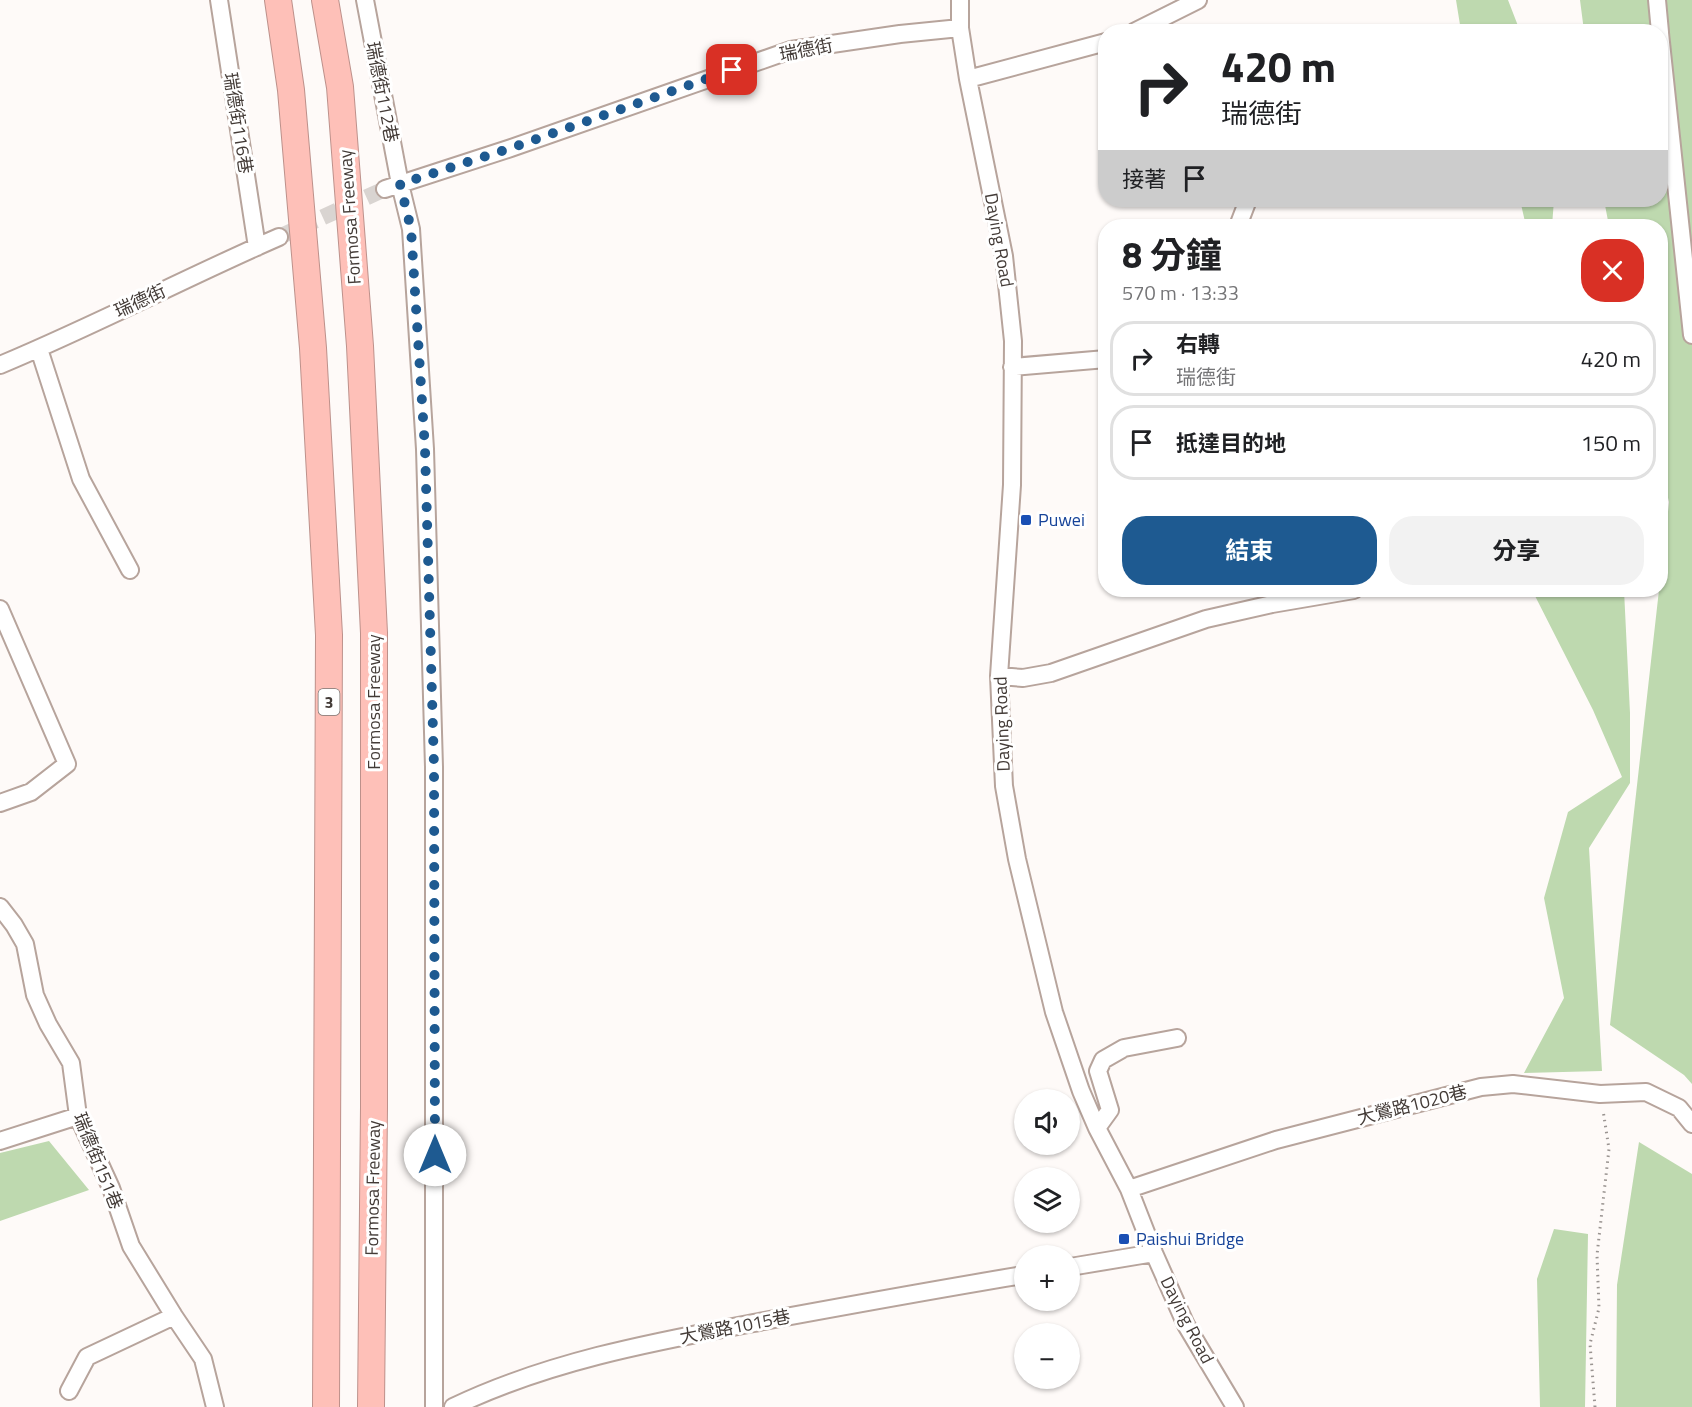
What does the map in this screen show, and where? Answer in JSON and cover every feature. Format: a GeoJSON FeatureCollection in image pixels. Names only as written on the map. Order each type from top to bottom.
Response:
{"type":"FeatureCollection","features":[{"type":"Feature","properties":{"kind":"highway","name":"3"},"geometry":{"type":"LineString","coordinates":[[278,0],[291,90],[313,348],[329,635],[326,1407]]}},
{"type":"Feature","properties":{"kind":"highway","name":"Formosa Freeway"},"geometry":{"type":"LineString","coordinates":[[325,0],[340,87],[360,358],[374,633],[374,1107],[371,1407]]}},
{"type":"Feature","properties":{"kind":"street","name":"瑞德街116巷"},"geometry":{"type":"LineString","coordinates":[[219,0],[257,247]]}},
{"type":"Feature","properties":{"kind":"street","name":"瑞德街112巷"},"geometry":{"type":"LineString","coordinates":[[365,0],[392,186],[411,229],[425,449],[434,767],[434,1407]]}},
{"type":"Feature","properties":{"kind":"street","name":"Daying Road"},"geometry":{"type":"LineString","coordinates":[[960,0],[960,28],[968,79],[1004,256],[1013,341],[1012,485],[999,676],[1004,786],[1017,859],[1054,1012],[1075,1075],[1097,1128],[1129,1189],[1154,1254],[1186,1325],[1234,1407]]}},
{"type":"Feature","properties":{"kind":"street"},"geometry":{"type":"LineString","coordinates":[[1150,24],[1198,0]]}},
{"type":"Feature","properties":{"kind":"street"},"geometry":{"type":"LineString","coordinates":[[1657,0],[1659,24]]}},
{"type":"Feature","properties":{"kind":"street","name":"瑞德街"},"geometry":{"type":"LineString","coordinates":[[392,186],[511,148],[791,50],[960,28]]}},
{"type":"Feature","properties":{"kind":"street"},"geometry":{"type":"LineString","coordinates":[[968,79],[1098,44]]}},
{"type":"Feature","properties":{"kind":"street"},"geometry":{"type":"LineString","coordinates":[[1668,108],[1692,335]]}},
{"type":"Feature","properties":{"kind":"street","name":"瑞德街"},"geometry":{"type":"LineString","coordinates":[[0,365],[279,237]]}},
{"type":"Feature","properties":{"kind":"street"},"geometry":{"type":"LineString","coordinates":[[39,349],[81,479],[130,570]]}},
{"type":"Feature","properties":{"kind":"street"},"geometry":{"type":"LineString","coordinates":[[1012,367],[1098,360]]}},
{"type":"Feature","properties":{"kind":"street"},"geometry":{"type":"LineString","coordinates":[[999,676],[1023,678],[1051,673],[1206,619],[1313,597]]}},
{"type":"Feature","properties":{"kind":"street"},"geometry":{"type":"LineString","coordinates":[[0,609],[67,764],[31,792],[0,802]]}},
{"type":"Feature","properties":{"kind":"street","name":"瑞德街151巷"},"geometry":{"type":"LineString","coordinates":[[0,908],[14,924],[25,944],[35,995],[48,1024],[71,1063],[78,1116],[111,1188],[131,1246],[203,1359],[215,1407]]}},
{"type":"Feature","properties":{"kind":"street"},"geometry":{"type":"LineString","coordinates":[[1097,1128],[1110,1110],[1098,1071],[1103,1060],[1124,1048],[1177,1038]]}},
{"type":"Feature","properties":{"kind":"street","name":"大鶯路1020巷"},"geometry":{"type":"LineString","coordinates":[[1129,1189],[1276,1140],[1481,1088],[1513,1084],[1600,1094],[1646,1092],[1679,1108],[1692,1124]]}},
{"type":"Feature","properties":{"kind":"street"},"geometry":{"type":"LineString","coordinates":[[0,1141],[78,1116]]}},
{"type":"Feature","properties":{"kind":"street"},"geometry":{"type":"LineString","coordinates":[[1080,1265],[1154,1254]]}},
{"type":"Feature","properties":{"kind":"street","name":"大鶯路1015巷"},"geometry":{"type":"LineString","coordinates":[[453,1407],[480,1394],[549,1369],[670,1339],[1014,1277]]}},
{"type":"Feature","properties":{"kind":"street"},"geometry":{"type":"LineString","coordinates":[[69,1391],[87,1357],[174,1316]]}},
{"type":"Feature","properties":{"kind":"path"},"geometry":{"type":"LineString","coordinates":[[1595,1407],[1590,1344],[1599,1308],[1597,1255],[1609,1149],[1600,1094]]}},
{"type":"Feature","properties":{"kind":"green space"},"geometry":{"type":"Polygon","coordinates":[[[1456,0],[1508,0],[1517,24],[1460,24],[1456,0]]]}},
{"type":"Feature","properties":{"kind":"green space"},"geometry":{"type":"Polygon","coordinates":[[[1580,0],[1692,0],[1692,1084],[1684,1075],[1610,1025],[1658,597],[1668,597],[1668,219],[1608,219],[1605,207],[1668,207],[1668,24],[1583,24],[1580,0]]]}},
{"type":"Feature","properties":{"kind":"green space"},"geometry":{"type":"Polygon","coordinates":[[[1522,207],[1553,207],[1553,219],[1524,219],[1522,207]]]}},
{"type":"Feature","properties":{"kind":"green space"},"geometry":{"type":"Polygon","coordinates":[[[1536,597],[1624,597],[1630,713],[1630,783],[1589,848],[1602,1071],[1524,1073],[1564,998],[1544,898],[1568,812],[1622,777],[1593,710],[1536,597]]]}},
{"type":"Feature","properties":{"kind":"green space"},"geometry":{"type":"Polygon","coordinates":[[[49,1141],[89,1190],[0,1221],[0,1153],[49,1141]]]}},
{"type":"Feature","properties":{"kind":"green space"},"geometry":{"type":"Polygon","coordinates":[[[1639,1142],[1692,1174],[1692,1407],[1616,1407],[1617,1285],[1639,1142]]]}},
{"type":"Feature","properties":{"kind":"green space"},"geometry":{"type":"Polygon","coordinates":[[[1554,1229],[1588,1234],[1585,1407],[1540,1407],[1537,1279],[1554,1229]]]}},
{"type":"Feature","properties":{"kind":"tunnel"},"geometry":{"type":"LineString","coordinates":[[279,237],[385,189]]}},
{"type":"Feature","properties":{"kind":"place","name":"Puwei"},"geometry":{"type":"Point","coordinates":[1026,520]}},
{"type":"Feature","properties":{"kind":"place","name":"Paishui Bridge"},"geometry":{"type":"Point","coordinates":[1124,1239]}},
{"type":"Feature","properties":{"kind":"route"},"geometry":{"type":"LineString","coordinates":[[435,1155],[434,767],[425,449],[411,229],[400,184],[511,148],[732,70]]}}]}
